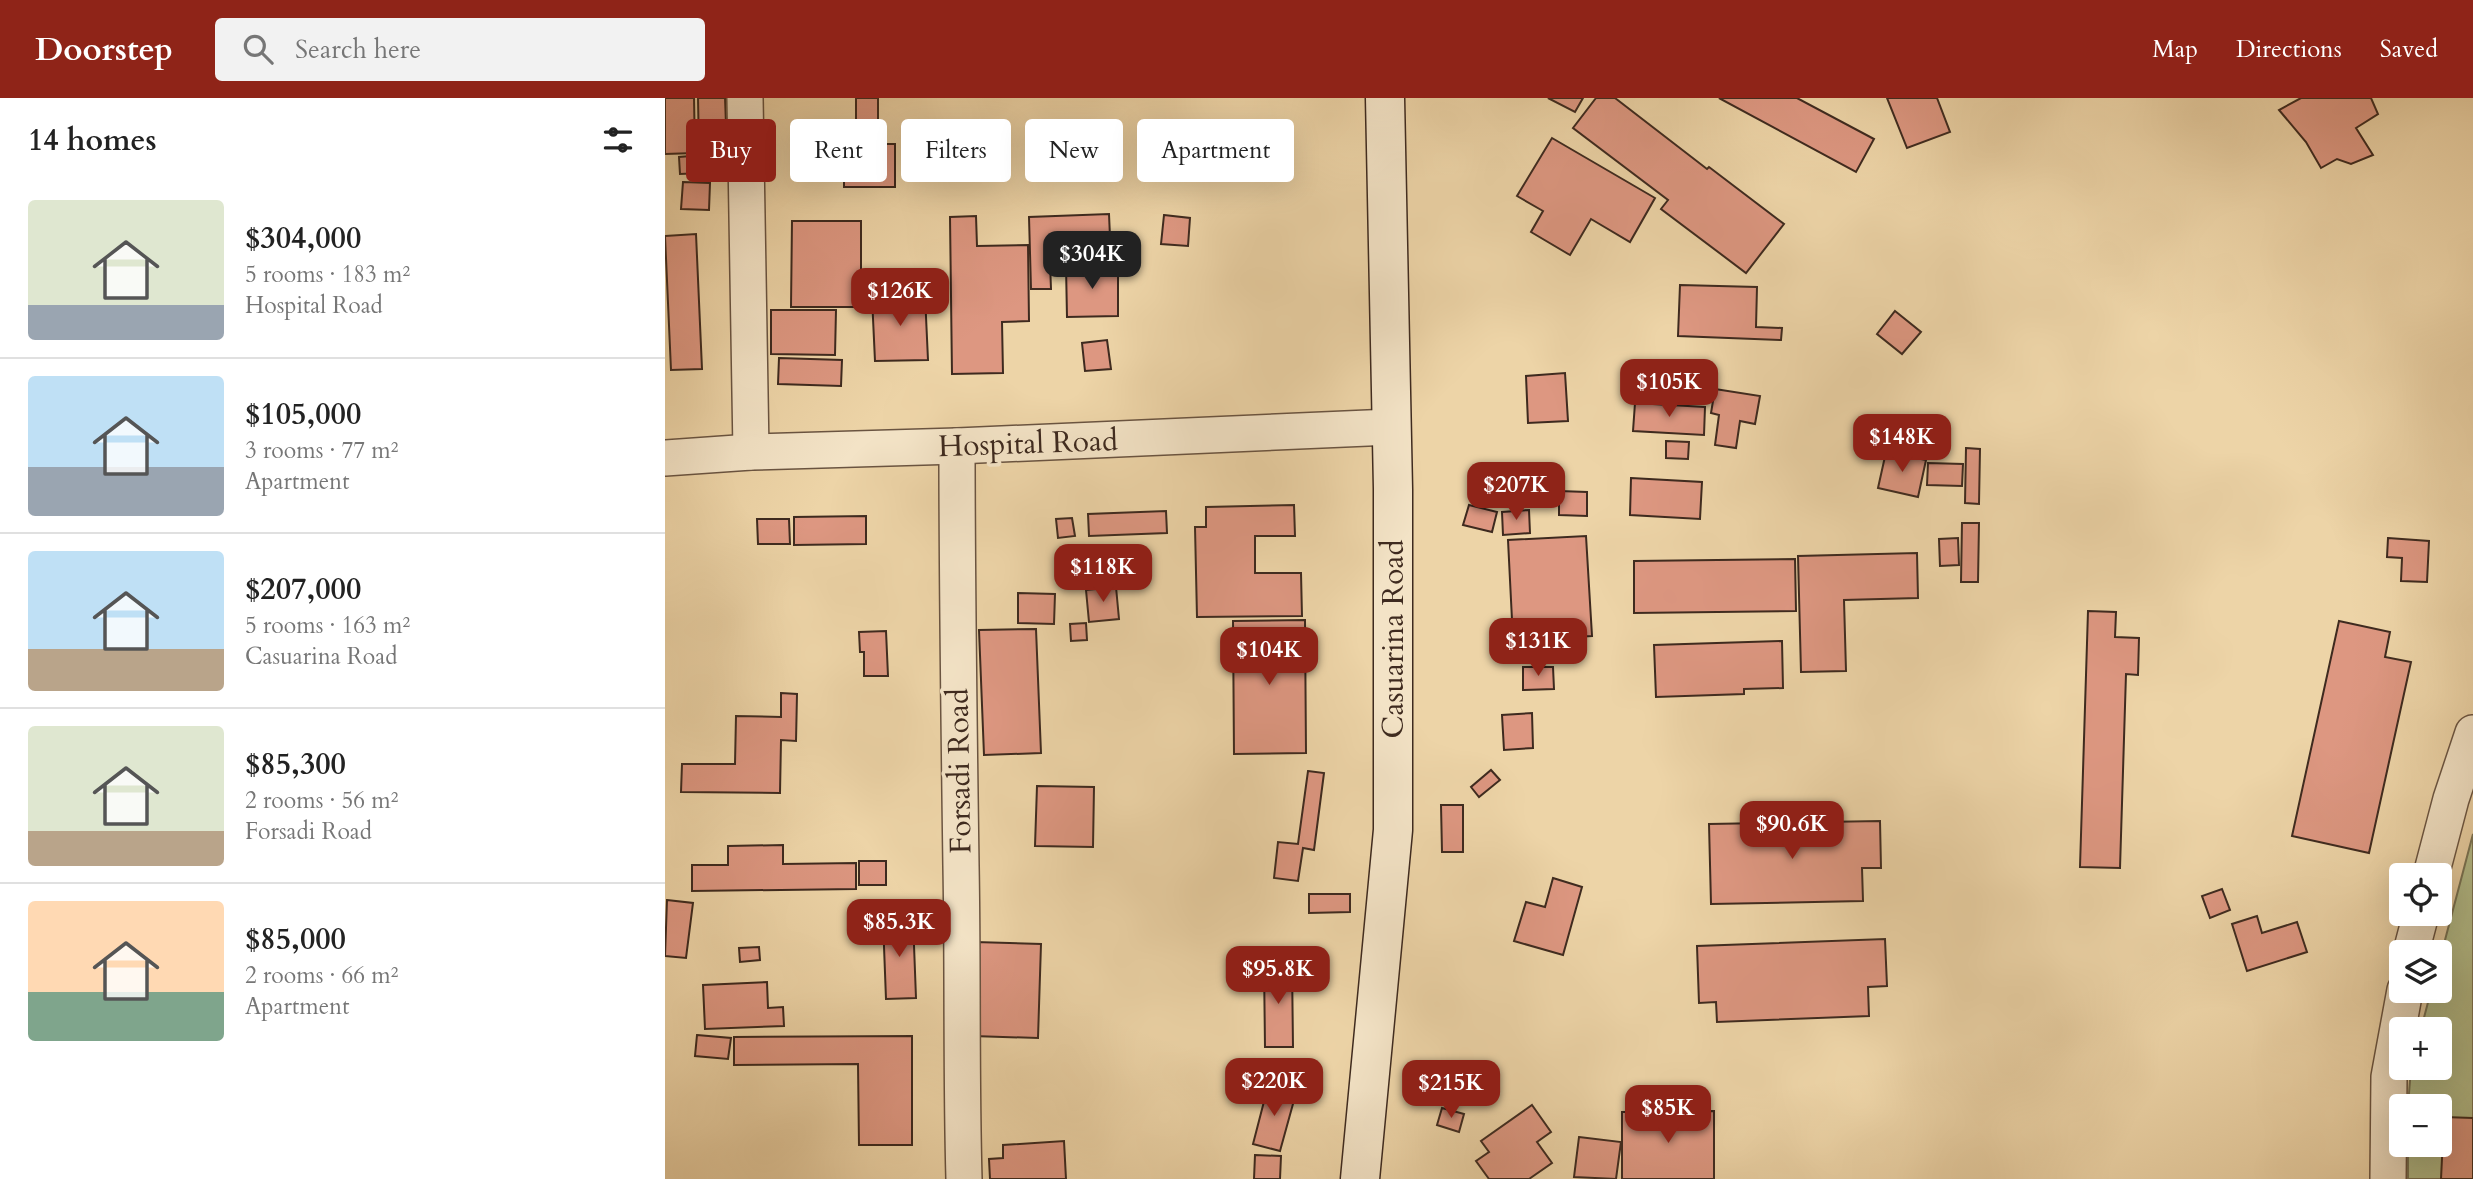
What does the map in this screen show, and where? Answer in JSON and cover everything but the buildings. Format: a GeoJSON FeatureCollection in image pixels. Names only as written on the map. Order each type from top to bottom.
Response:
{"type":"FeatureCollection","features":[{"type":"Feature","properties":{"kind":"street"},"geometry":{"type":"LineString","coordinates":[[745,98],[751,452]]}},
{"type":"Feature","properties":{"kind":"street","name":"Casuarina Road"},"geometry":{"type":"LineString","coordinates":[[1360,1179],[1393,830],[1391,428],[1385,98]]}},
{"type":"Feature","properties":{"kind":"street","name":"Hospital Road"},"geometry":{"type":"LineString","coordinates":[[665,458],[751,452],[1391,428]]}},
{"type":"Feature","properties":{"kind":"street","name":"Forsadi Road"},"geometry":{"type":"LineString","coordinates":[[957,446],[964,1179]]}},
{"type":"Feature","properties":{"kind":"street"},"geometry":{"type":"LineString","coordinates":[[2434,863],[2451,799],[2473,733]]}},
{"type":"Feature","properties":{"kind":"street"},"geometry":{"type":"LineString","coordinates":[[2388,1179],[2389,1077],[2403,1003]]}},
{"type":"Feature","properties":{"kind":"green space"},"geometry":{"type":"Polygon","coordinates":[[[2473,834],[2473,1179],[2408,1179],[2408,1157],[2452,1157],[2452,1094],[2409,1094],[2410,1080],[2452,1080],[2452,1017],[2424,1017],[2428,1003],[2452,1003],[2452,940],[2445,940],[2449,926],[2452,926],[2452,914],[2473,834]]]}}]}
